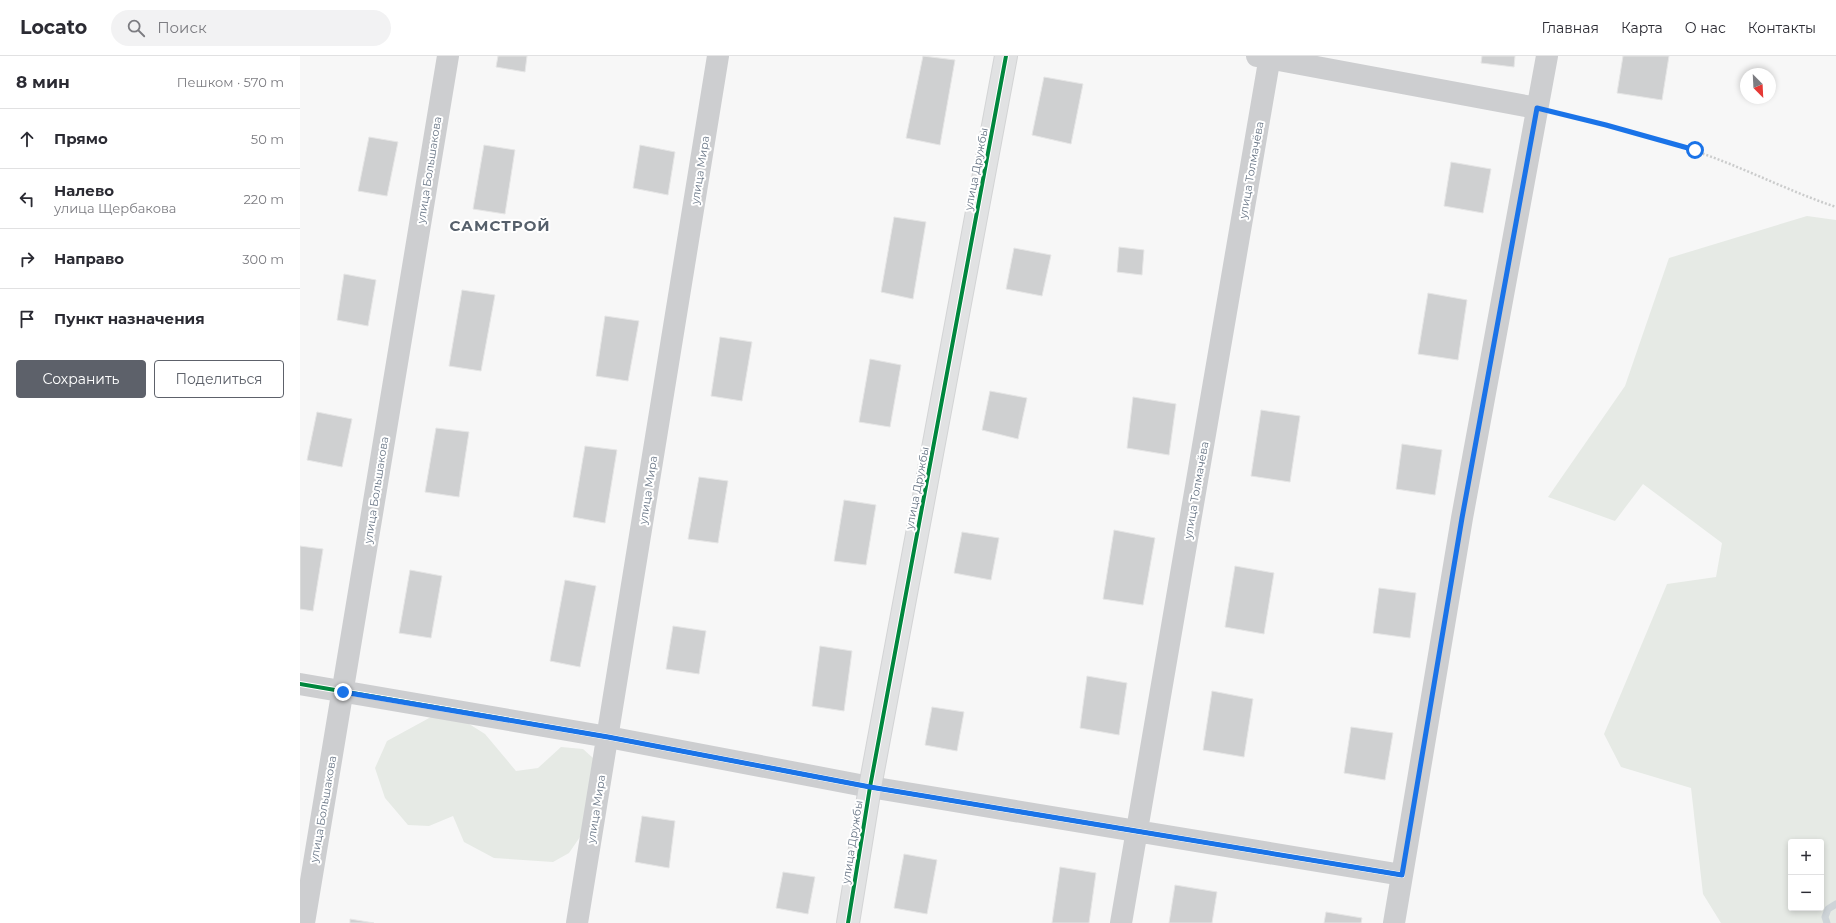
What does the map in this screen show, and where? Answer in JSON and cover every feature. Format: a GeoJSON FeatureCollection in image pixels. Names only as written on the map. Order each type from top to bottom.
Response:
{"type":"FeatureCollection","features":[{"type":"Feature","properties":{"kind":"street","name":"улица Большакова"},"geometry":{"type":"LineString","coordinates":[[304,923],[448,56]]}},
{"type":"Feature","properties":{"kind":"street","name":"улица Мира"},"geometry":{"type":"LineString","coordinates":[[578,923],[718,56]]}},
{"type":"Feature","properties":{"kind":"street","name":"улица Дружбы"},"geometry":{"type":"LineString","coordinates":[[848,923],[870,787],[1006,56]]}},
{"type":"Feature","properties":{"kind":"street"},"geometry":{"type":"LineString","coordinates":[[1394,923],[1462,518],[1547,56]]}},
{"type":"Feature","properties":{"kind":"street"},"geometry":{"type":"LineString","coordinates":[[1266,57],[1537,108]]}},
{"type":"Feature","properties":{"kind":"street","name":"улица Толмачёва"},"geometry":{"type":"LineString","coordinates":[[1121,923],[1266,57]]}},
{"type":"Feature","properties":{"kind":"street"},"geometry":{"type":"LineString","coordinates":[[300,684],[608,737],[870,787],[1402,875]]}},
{"type":"Feature","properties":{"kind":"path"},"geometry":{"type":"LineString","coordinates":[[1537,108],[1606,125],[1695,150],[1757,175],[1798,194],[1836,207]]}},
{"type":"Feature","properties":{"kind":"shaded area"},"geometry":{"type":"Polygon","coordinates":[[[1807,216],[1836,220],[1836,923],[1721,923],[1703,894],[1691,788],[1621,767],[1604,734],[1667,584],[1716,577],[1722,543],[1643,484],[1615,521],[1548,497],[1625,386],[1669,258],[1807,216]]]}},
{"type":"Feature","properties":{"kind":"shaded area"},"geometry":{"type":"Polygon","coordinates":[[[431,717],[466,722],[485,734],[516,771],[538,768],[561,747],[583,749],[593,758],[582,834],[569,853],[553,862],[494,858],[464,842],[453,816],[429,826],[408,825],[385,798],[375,768],[387,741],[431,717]]]}},
{"type":"Feature","properties":{"kind":"building"},"geometry":{"type":"Polygon","coordinates":[[[498,56],[527,56],[525,72],[496,67],[498,56]]]}},
{"type":"Feature","properties":{"kind":"building"},"geometry":{"type":"Polygon","coordinates":[[[923,56],[955,60],[940,145],[906,138],[923,56]]]}},
{"type":"Feature","properties":{"kind":"building"},"geometry":{"type":"Polygon","coordinates":[[[1482,56],[1515,56],[1514,67],[1481,63],[1482,56]]]}},
{"type":"Feature","properties":{"kind":"building"},"geometry":{"type":"Polygon","coordinates":[[[1623,56],[1669,56],[1662,100],[1617,93],[1623,56]]]}},
{"type":"Feature","properties":{"kind":"building"},"geometry":{"type":"Polygon","coordinates":[[[1044,77],[1083,84],[1071,144],[1032,135],[1044,77]]]}},
{"type":"Feature","properties":{"kind":"building"},"geometry":{"type":"Polygon","coordinates":[[[369,137],[398,142],[387,196],[358,191],[369,137]]]}},
{"type":"Feature","properties":{"kind":"building"},"geometry":{"type":"Polygon","coordinates":[[[484,145],[515,150],[505,214],[473,209],[484,145]]]}},
{"type":"Feature","properties":{"kind":"building"},"geometry":{"type":"Polygon","coordinates":[[[640,145],[675,152],[668,195],[633,188],[640,145]]]}},
{"type":"Feature","properties":{"kind":"building"},"geometry":{"type":"Polygon","coordinates":[[[1451,162],[1491,169],[1483,213],[1444,206],[1451,162]]]}},
{"type":"Feature","properties":{"kind":"building"},"geometry":{"type":"Polygon","coordinates":[[[894,217],[926,222],[913,299],[881,292],[894,217]]]}},
{"type":"Feature","properties":{"kind":"building"},"geometry":{"type":"Polygon","coordinates":[[[1119,247],[1144,250],[1142,275],[1117,272],[1119,247]]]}},
{"type":"Feature","properties":{"kind":"building"},"geometry":{"type":"Polygon","coordinates":[[[1014,248],[1051,255],[1042,296],[1006,289],[1014,248]]]}},
{"type":"Feature","properties":{"kind":"building"},"geometry":{"type":"Polygon","coordinates":[[[344,274],[376,280],[368,326],[337,320],[344,274]]]}},
{"type":"Feature","properties":{"kind":"building"},"geometry":{"type":"Polygon","coordinates":[[[462,290],[495,295],[481,371],[449,366],[462,290]]]}},
{"type":"Feature","properties":{"kind":"building"},"geometry":{"type":"Polygon","coordinates":[[[1428,293],[1467,300],[1458,360],[1418,354],[1428,293]]]}},
{"type":"Feature","properties":{"kind":"building"},"geometry":{"type":"Polygon","coordinates":[[[605,316],[639,321],[628,381],[596,376],[605,316]]]}},
{"type":"Feature","properties":{"kind":"building"},"geometry":{"type":"Polygon","coordinates":[[[720,337],[752,342],[742,401],[711,396],[720,337]]]}},
{"type":"Feature","properties":{"kind":"building"},"geometry":{"type":"Polygon","coordinates":[[[870,359],[901,365],[890,427],[859,422],[870,359]]]}},
{"type":"Feature","properties":{"kind":"building"},"geometry":{"type":"Polygon","coordinates":[[[990,391],[1027,398],[1018,439],[982,430],[990,391]]]}},
{"type":"Feature","properties":{"kind":"building"},"geometry":{"type":"Polygon","coordinates":[[[1133,397],[1176,404],[1169,455],[1127,448],[1133,397]]]}},
{"type":"Feature","properties":{"kind":"building"},"geometry":{"type":"Polygon","coordinates":[[[1261,410],[1300,416],[1290,482],[1251,476],[1261,410]]]}},
{"type":"Feature","properties":{"kind":"building"},"geometry":{"type":"Polygon","coordinates":[[[317,412],[352,419],[342,467],[307,460],[317,412]]]}},
{"type":"Feature","properties":{"kind":"building"},"geometry":{"type":"Polygon","coordinates":[[[436,428],[469,432],[459,497],[425,492],[436,428]]]}},
{"type":"Feature","properties":{"kind":"building"},"geometry":{"type":"Polygon","coordinates":[[[1402,444],[1442,450],[1435,495],[1396,489],[1402,444]]]}},
{"type":"Feature","properties":{"kind":"building"},"geometry":{"type":"Polygon","coordinates":[[[585,446],[617,450],[605,523],[573,517],[585,446]]]}},
{"type":"Feature","properties":{"kind":"building"},"geometry":{"type":"Polygon","coordinates":[[[699,477],[728,481],[718,543],[688,539],[699,477]]]}},
{"type":"Feature","properties":{"kind":"building"},"geometry":{"type":"Polygon","coordinates":[[[844,500],[876,505],[866,565],[834,561],[844,500]]]}},
{"type":"Feature","properties":{"kind":"building"},"geometry":{"type":"Polygon","coordinates":[[[1114,530],[1155,538],[1143,605],[1103,599],[1114,530]]]}},
{"type":"Feature","properties":{"kind":"building"},"geometry":{"type":"Polygon","coordinates":[[[962,532],[999,538],[991,580],[954,573],[962,532]]]}},
{"type":"Feature","properties":{"kind":"building"},"geometry":{"type":"Polygon","coordinates":[[[300,546],[323,549],[313,611],[300,609],[300,546]]]}},
{"type":"Feature","properties":{"kind":"building"},"geometry":{"type":"Polygon","coordinates":[[[1235,566],[1274,573],[1264,634],[1225,627],[1235,566]]]}},
{"type":"Feature","properties":{"kind":"building"},"geometry":{"type":"Polygon","coordinates":[[[410,570],[442,576],[431,638],[399,633],[410,570]]]}},
{"type":"Feature","properties":{"kind":"building"},"geometry":{"type":"Polygon","coordinates":[[[565,580],[596,586],[580,667],[550,661],[565,580]]]}},
{"type":"Feature","properties":{"kind":"building"},"geometry":{"type":"Polygon","coordinates":[[[1379,588],[1416,593],[1410,638],[1373,633],[1379,588]]]}},
{"type":"Feature","properties":{"kind":"building"},"geometry":{"type":"Polygon","coordinates":[[[673,626],[706,631],[699,674],[666,669],[673,626]]]}},
{"type":"Feature","properties":{"kind":"building"},"geometry":{"type":"Polygon","coordinates":[[[820,646],[852,651],[844,711],[812,706],[820,646]]]}},
{"type":"Feature","properties":{"kind":"building"},"geometry":{"type":"Polygon","coordinates":[[[1087,676],[1127,683],[1119,735],[1080,728],[1087,676]]]}},
{"type":"Feature","properties":{"kind":"building"},"geometry":{"type":"Polygon","coordinates":[[[1212,691],[1253,699],[1244,757],[1203,750],[1212,691]]]}},
{"type":"Feature","properties":{"kind":"building"},"geometry":{"type":"Polygon","coordinates":[[[932,707],[964,712],[957,751],[925,745],[932,707]]]}},
{"type":"Feature","properties":{"kind":"building"},"geometry":{"type":"Polygon","coordinates":[[[1351,727],[1393,733],[1385,780],[1344,773],[1351,727]]]}},
{"type":"Feature","properties":{"kind":"building"},"geometry":{"type":"Polygon","coordinates":[[[642,816],[675,821],[669,868],[635,862],[642,816]]]}},
{"type":"Feature","properties":{"kind":"building"},"geometry":{"type":"Polygon","coordinates":[[[904,854],[937,860],[927,914],[894,908],[904,854]]]}},
{"type":"Feature","properties":{"kind":"building"},"geometry":{"type":"Polygon","coordinates":[[[1060,867],[1096,873],[1089,923],[1052,923],[1060,867]]]}},
{"type":"Feature","properties":{"kind":"building"},"geometry":{"type":"Polygon","coordinates":[[[783,872],[815,877],[808,914],[776,908],[783,872]]]}},
{"type":"Feature","properties":{"kind":"building"},"geometry":{"type":"Polygon","coordinates":[[[1175,885],[1217,892],[1212,923],[1169,923],[1175,885]]]}},
{"type":"Feature","properties":{"kind":"building"},"geometry":{"type":"Polygon","coordinates":[[[1326,912],[1362,918],[1361,923],[1324,923],[1326,912]]]}},
{"type":"Feature","properties":{"kind":"building"},"geometry":{"type":"Polygon","coordinates":[[[350,919],[374,923],[350,923],[350,919]]]}},
{"type":"Feature","properties":{"kind":"waterway"},"geometry":{"type":"LineString","coordinates":[[1827,923],[1825,917],[1828,909],[1836,904]]}},
{"type":"Feature","properties":{"kind":"cycle path"},"geometry":{"type":"LineString","coordinates":[[848,923],[870,787],[1006,56]]}},
{"type":"Feature","properties":{"kind":"cycle path"},"geometry":{"type":"LineString","coordinates":[[300,684],[608,737],[870,787],[1402,875]]}},
{"type":"Feature","properties":{"kind":"district","name":"САМСТРОЙ"},"geometry":{"type":"Point","coordinates":[500,226]}},
{"type":"Feature","properties":{"kind":"route"},"geometry":{"type":"LineString","coordinates":[[343,692],[608,737],[870,787],[1402,875],[1462,518],[1537,108],[1606,125],[1695,150]]}}]}
